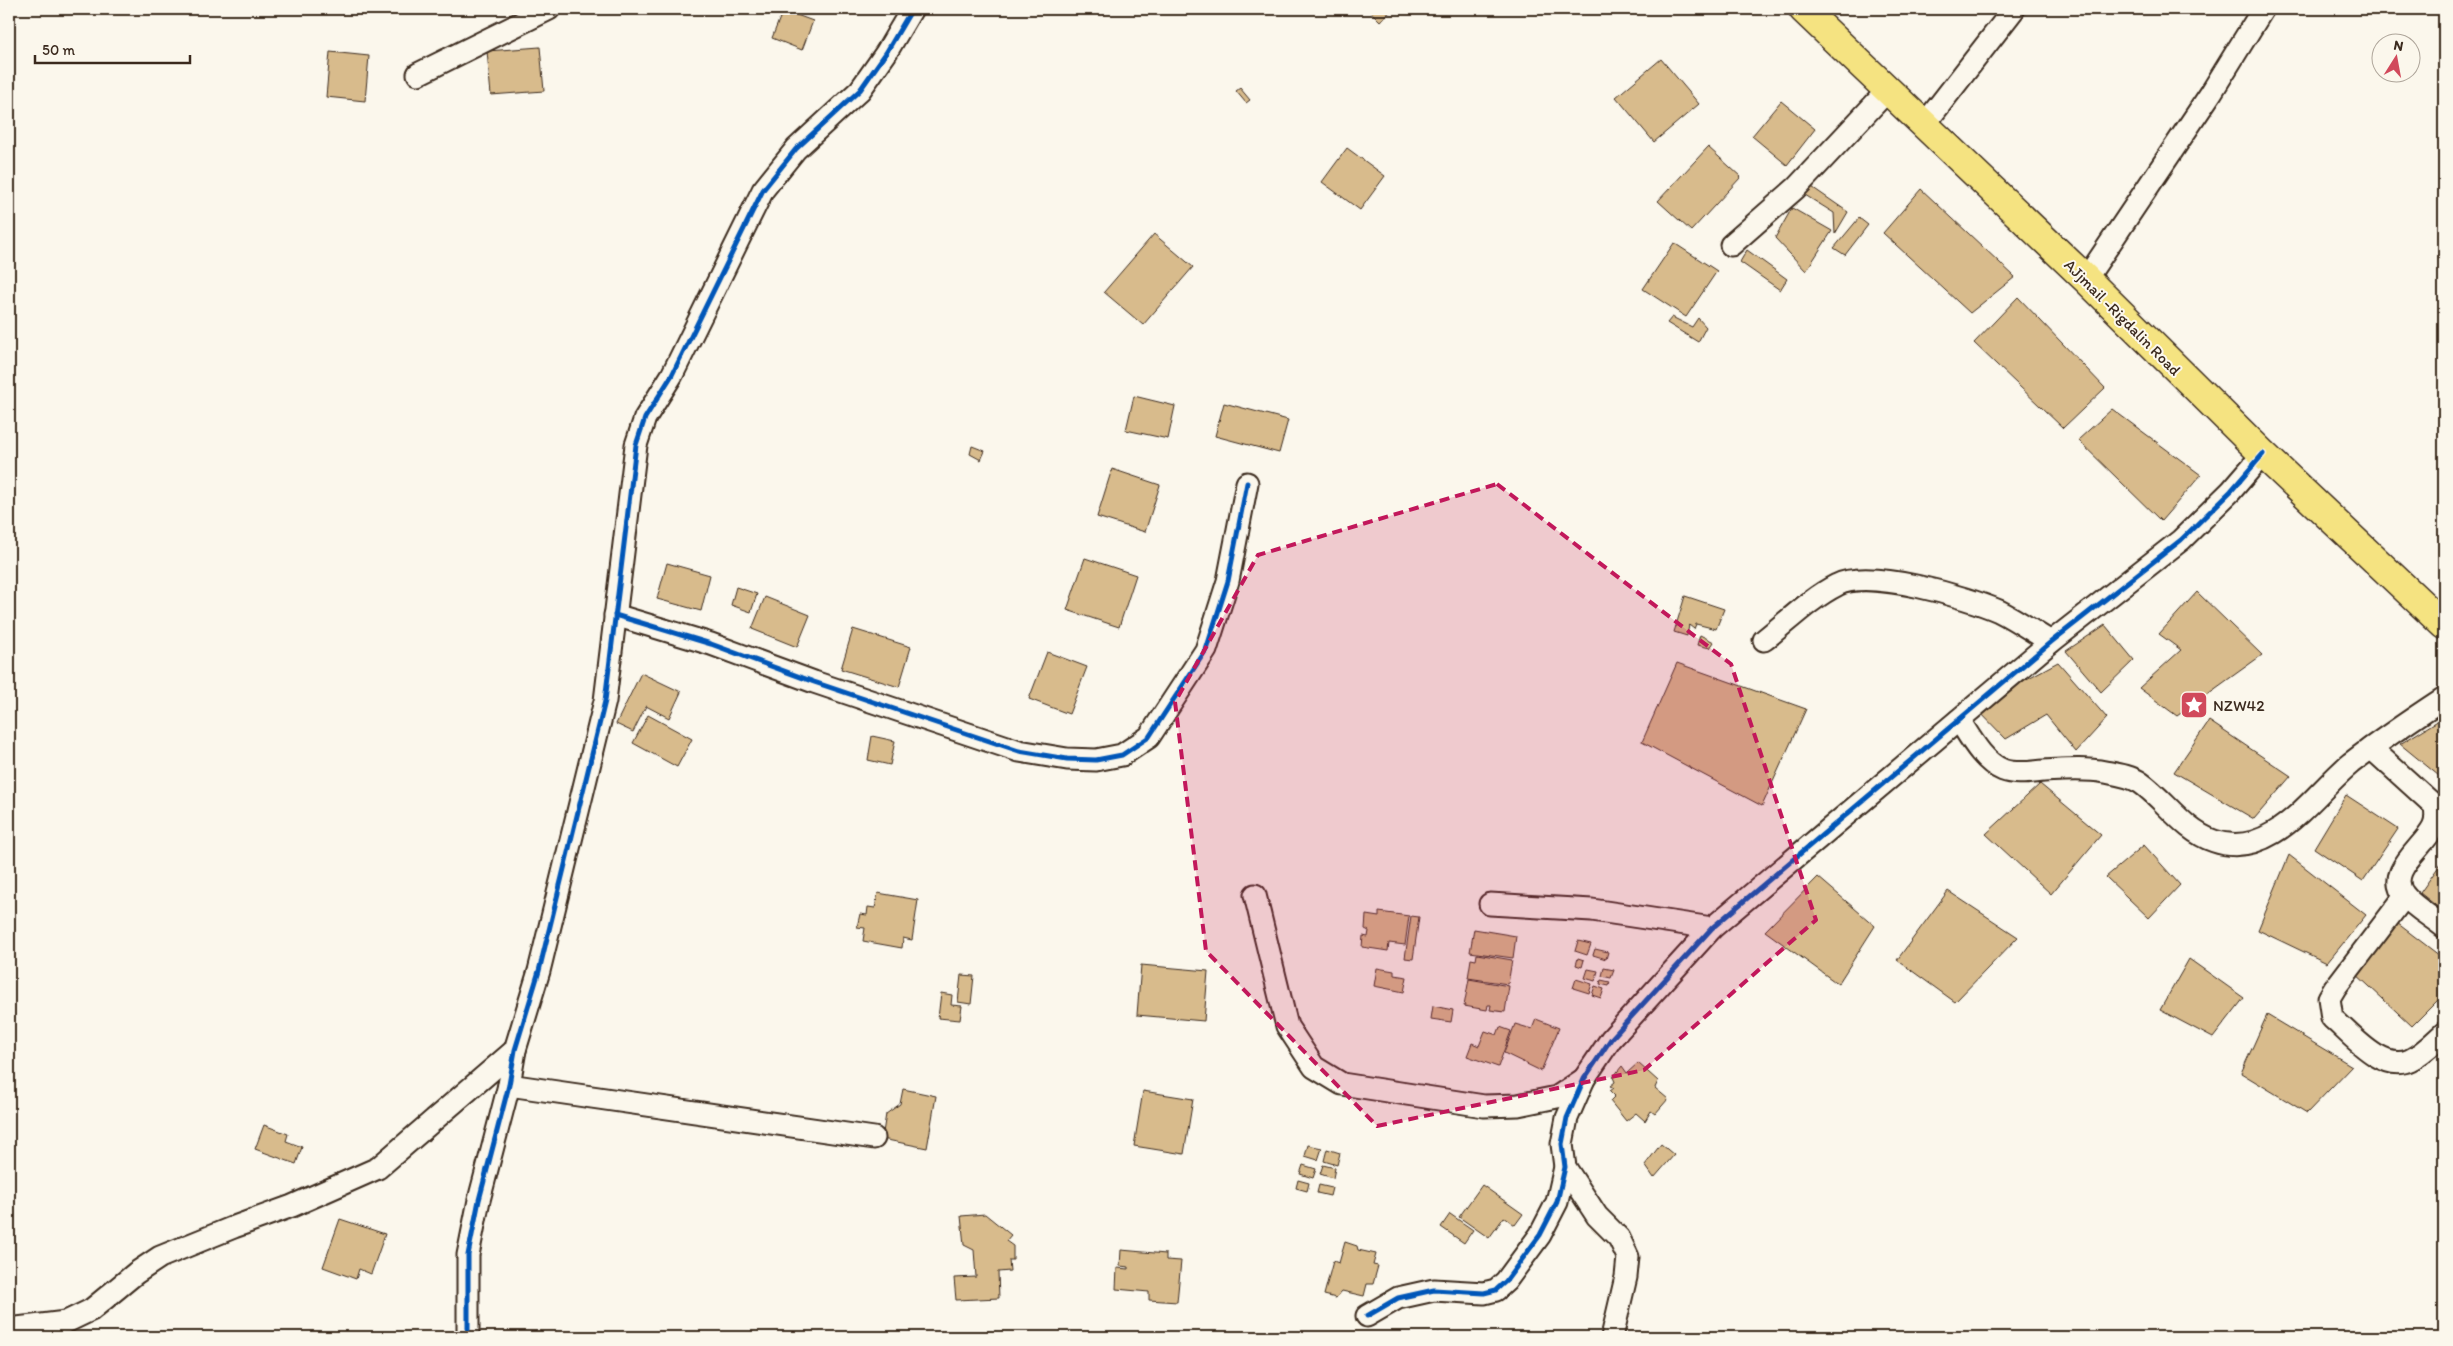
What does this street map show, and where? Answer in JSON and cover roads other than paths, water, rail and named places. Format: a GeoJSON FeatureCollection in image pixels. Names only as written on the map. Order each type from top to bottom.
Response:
{"type":"FeatureCollection","features":[{"type":"Feature","properties":{"kind":"main road","name":"AJjmail -Rigdalin Road"},"geometry":{"type":"LineString","coordinates":[[1803,9],[2086,279],[2168,363],[2444,625]]}},
{"type":"Feature","properties":{"kind":"street"},"geometry":{"type":"LineString","coordinates":[[418,74],[549,9]]}},
{"type":"Feature","properties":{"kind":"street"},"geometry":{"type":"LineString","coordinates":[[468,1337],[468,1255],[479,1200],[509,1085],[515,1050],[539,971],[605,701],[636,445],[645,418],[672,375],[763,190],[796,149],[860,90],[886,53],[912,9]]}},
{"type":"Feature","properties":{"kind":"street"},"geometry":{"type":"LineString","coordinates":[[1924,125],[2014,9]]}},
{"type":"Feature","properties":{"kind":"street"},"geometry":{"type":"LineString","coordinates":[[2086,279],[2211,93],[2263,9]]}},
{"type":"Feature","properties":{"kind":"street"},"geometry":{"type":"LineString","coordinates":[[1730,245],[1803,181],[1888,90]]}},
{"type":"Feature","properties":{"kind":"street"},"geometry":{"type":"LineString","coordinates":[[1367,1316],[1398,1298],[1434,1290],[1484,1293],[1496,1290],[1506,1281],[1540,1235],[1557,1202],[1565,1167],[1562,1144],[1567,1118],[1584,1079],[1611,1039],[1712,928],[2052,642],[2180,540],[2231,491],[2263,454]]}},
{"type":"Feature","properties":{"kind":"street"},"geometry":{"type":"LineString","coordinates":[[614,615],[711,644],[814,682],[1019,751],[1067,759],[1096,760],[1122,755],[1149,737],[1206,650],[1228,581],[1247,483]]}},
{"type":"Feature","properties":{"kind":"street"},"geometry":{"type":"LineString","coordinates":[[1764,640],[1837,584],[1858,578],[1908,585],[1998,611],[2052,642]]}},
{"type":"Feature","properties":{"kind":"street"},"geometry":{"type":"LineString","coordinates":[[1959,720],[1986,758],[2003,770],[2020,773],[2099,770],[2119,774],[2140,782],[2195,831],[2214,841],[2232,845],[2251,842],[2274,832],[2305,809],[2344,770],[2371,748],[2444,698]]}},
{"type":"Feature","properties":{"kind":"street"},"geometry":{"type":"LineString","coordinates":[[2371,748],[2435,806],[2437,816],[2433,828],[2399,873],[2398,884],[2405,896],[2444,927]]}},
{"type":"Feature","properties":{"kind":"street"},"geometry":{"type":"LineString","coordinates":[[1255,896],[1287,1026],[1314,1067],[1342,1084],[1484,1106],[1518,1105],[1557,1097],[1584,1079]]}},
{"type":"Feature","properties":{"kind":"street"},"geometry":{"type":"LineString","coordinates":[[2405,896],[2329,998],[2332,1018],[2380,1059],[2393,1062],[2408,1061],[2417,1056],[2444,1033]]}},
{"type":"Feature","properties":{"kind":"street"},"geometry":{"type":"LineString","coordinates":[[1490,904],[1592,910],[1712,928]]}},
{"type":"Feature","properties":{"kind":"street"},"geometry":{"type":"LineString","coordinates":[[9,1329],[66,1322],[91,1310],[136,1273],[160,1257],[292,1206],[378,1168],[515,1050]]}},
{"type":"Feature","properties":{"kind":"street"},"geometry":{"type":"LineString","coordinates":[[509,1085],[874,1138]]}},
{"type":"Feature","properties":{"kind":"street"},"geometry":{"type":"LineString","coordinates":[[1565,1167],[1597,1216],[1619,1238],[1628,1257],[1626,1277],[1612,1337]]}},
{"type":"Feature","properties":{"kind":"place","name":"NZW42"},"geometry":{"type":"Point","coordinates":[2194,705]}}]}
